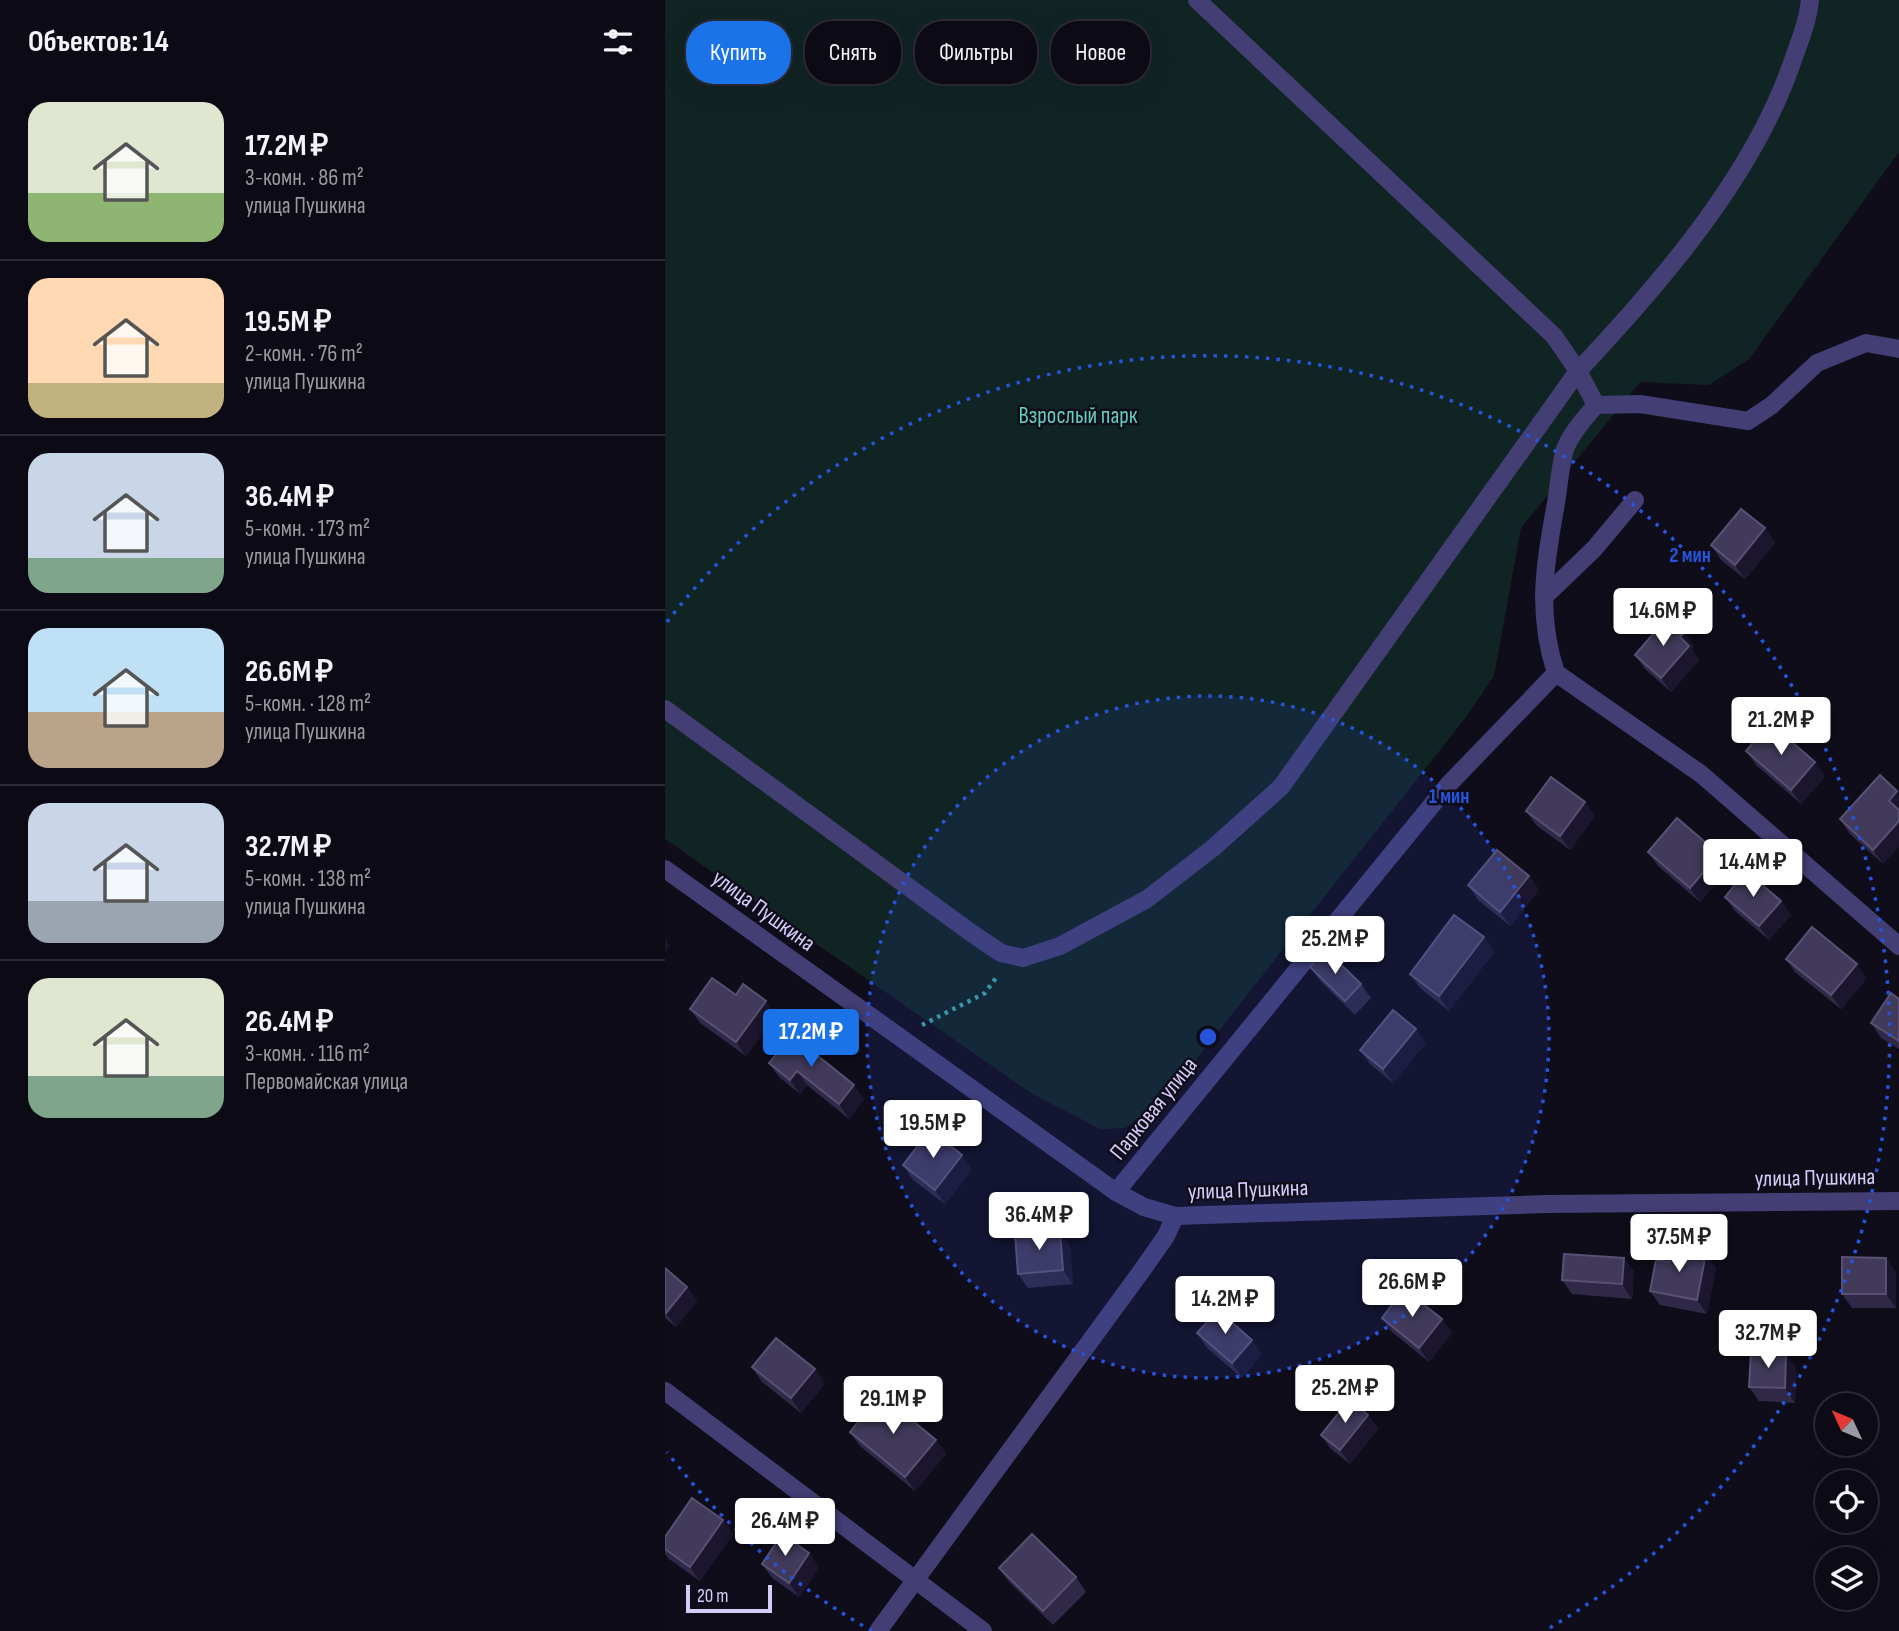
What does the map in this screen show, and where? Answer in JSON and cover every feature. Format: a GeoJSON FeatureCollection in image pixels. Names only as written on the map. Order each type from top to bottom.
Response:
{"type":"FeatureCollection","features":[{"type":"Feature","properties":{"kind":"street"},"geometry":{"type":"LineString","coordinates":[[1197,0],[1554,336],[1578,371],[1596,405]]}},
{"type":"Feature","properties":{"kind":"street"},"geometry":{"type":"LineString","coordinates":[[665,709],[1001,953],[1023,958],[1060,946],[1147,899],[1213,848],[1281,787],[1578,371],[1631,315],[1696,234],[1755,146],[1788,77],[1808,15],[1810,0]]}},
{"type":"Feature","properties":{"kind":"street"},"geometry":{"type":"LineString","coordinates":[[1899,349],[1866,342],[1817,363],[1772,405],[1748,421],[1640,404],[1596,405],[1576,428],[1565,450],[1546,557],[1544,597],[1545,632],[1556,673],[1701,774],[1899,946]]}},
{"type":"Feature","properties":{"kind":"street"},"geometry":{"type":"LineString","coordinates":[[1544,597],[1594,549],[1635,500]]}},
{"type":"Feature","properties":{"kind":"street","name":"Парковая улица"},"geometry":{"type":"LineString","coordinates":[[1117,1192],[1449,784],[1556,673]]}},
{"type":"Feature","properties":{"kind":"street","name":"улица Пушкина"},"geometry":{"type":"LineString","coordinates":[[665,869],[1117,1192],[1144,1207],[1175,1216],[1546,1205],[1899,1201]]}},
{"type":"Feature","properties":{"kind":"street"},"geometry":{"type":"LineString","coordinates":[[878,1631],[1143,1269],[1175,1216]]}},
{"type":"Feature","properties":{"kind":"street"},"geometry":{"type":"LineString","coordinates":[[665,1391],[983,1631]]}},
{"type":"Feature","properties":{"kind":"path"},"geometry":{"type":"LineString","coordinates":[[900,1037],[932,1018],[985,993],[998,974],[1023,958]]}},
{"type":"Feature","properties":{"kind":"green space","name":"Взрослый парк"},"geometry":{"type":"Polygon","coordinates":[[[665,0],[1899,0],[1899,152],[1749,359],[1709,385],[1640,382],[1521,528],[1494,676],[1466,717],[1184,1075],[1159,1103],[1125,1128],[1100,1129],[1031,1093],[665,839],[665,0]]]}},
{"type":"Feature","properties":{"kind":"building"},"geometry":{"type":"Polygon","coordinates":[[[1741,509],[1765,528],[1735,565],[1711,545],[1741,509]]]}},
{"type":"Feature","properties":{"kind":"building"},"geometry":{"type":"Polygon","coordinates":[[[1668,617],[1685,632],[1680,637],[1689,646],[1661,678],[1635,655],[1668,617]]]}},
{"type":"Feature","properties":{"kind":"building"},"geometry":{"type":"Polygon","coordinates":[[[1770,723],[1815,762],[1791,790],[1746,751],[1770,723]]]}},
{"type":"Feature","properties":{"kind":"building"},"geometry":{"type":"Polygon","coordinates":[[[1880,775],[1897,791],[1889,801],[1899,810],[1899,821],[1873,850],[1840,819],[1880,775]]]}},
{"type":"Feature","properties":{"kind":"building"},"geometry":{"type":"Polygon","coordinates":[[[1551,777],[1585,802],[1560,836],[1526,811],[1551,777]]]}},
{"type":"Feature","properties":{"kind":"building"},"geometry":{"type":"Polygon","coordinates":[[[1677,818],[1719,854],[1690,888],[1648,852],[1677,818]]]}},
{"type":"Feature","properties":{"kind":"building"},"geometry":{"type":"Polygon","coordinates":[[[1497,850],[1529,876],[1500,912],[1468,885],[1497,850]]]}},
{"type":"Feature","properties":{"kind":"building"},"geometry":{"type":"Polygon","coordinates":[[[1746,871],[1781,901],[1759,926],[1725,897],[1746,871]]]}},
{"type":"Feature","properties":{"kind":"building"},"geometry":{"type":"Polygon","coordinates":[[[1454,915],[1484,937],[1439,996],[1410,974],[1454,915]]]}},
{"type":"Feature","properties":{"kind":"building"},"geometry":{"type":"Polygon","coordinates":[[[1812,927],[1857,964],[1831,995],[1786,959],[1812,927]]]}},
{"type":"Feature","properties":{"kind":"building"},"geometry":{"type":"Polygon","coordinates":[[[1326,950],[1361,984],[1345,1001],[1310,967],[1326,950]]]}},
{"type":"Feature","properties":{"kind":"building"},"geometry":{"type":"Polygon","coordinates":[[[712,978],[736,995],[743,984],[766,1001],[736,1042],[690,1009],[712,978]]]}},
{"type":"Feature","properties":{"kind":"building"},"geometry":{"type":"Polygon","coordinates":[[[1891,993],[1899,999],[1899,1041],[1871,1023],[1891,993]]]}},
{"type":"Feature","properties":{"kind":"building"},"geometry":{"type":"Polygon","coordinates":[[[1393,1010],[1416,1029],[1383,1069],[1360,1050],[1393,1010]]]}},
{"type":"Feature","properties":{"kind":"building"},"geometry":{"type":"Polygon","coordinates":[[[792,1035],[854,1085],[839,1104],[797,1071],[790,1080],[769,1063],[792,1035]]]}},
{"type":"Feature","properties":{"kind":"building"},"geometry":{"type":"Polygon","coordinates":[[[930,1130],[962,1155],[935,1190],[903,1165],[930,1130]]]}},
{"type":"Feature","properties":{"kind":"building"},"geometry":{"type":"Polygon","coordinates":[[[1060,1231],[1063,1270],[1018,1274],[1015,1234],[1060,1231]]]}},
{"type":"Feature","properties":{"kind":"building"},"geometry":{"type":"Polygon","coordinates":[[[1672,1247],[1706,1253],[1697,1300],[1650,1291],[1656,1260],[1669,1262],[1672,1247]]]}},
{"type":"Feature","properties":{"kind":"building"},"geometry":{"type":"Polygon","coordinates":[[[1564,1254],[1624,1258],[1622,1284],[1562,1280],[1564,1254]]]}},
{"type":"Feature","properties":{"kind":"building"},"geometry":{"type":"Polygon","coordinates":[[[1842,1257],[1886,1258],[1886,1294],[1842,1294],[1842,1257]]]}},
{"type":"Feature","properties":{"kind":"building"},"geometry":{"type":"Polygon","coordinates":[[[665,1268],[687,1287],[666,1313],[665,1312],[665,1268]]]}},
{"type":"Feature","properties":{"kind":"building"},"geometry":{"type":"Polygon","coordinates":[[[1404,1289],[1442,1319],[1419,1348],[1382,1318],[1404,1289]]]}},
{"type":"Feature","properties":{"kind":"building"},"geometry":{"type":"Polygon","coordinates":[[[1218,1310],[1252,1340],[1232,1363],[1197,1333],[1218,1310]]]}},
{"type":"Feature","properties":{"kind":"building"},"geometry":{"type":"Polygon","coordinates":[[[776,1338],[815,1369],[791,1398],[752,1367],[776,1338]]]}},
{"type":"Feature","properties":{"kind":"building"},"geometry":{"type":"Polygon","coordinates":[[[1751,1352],[1786,1354],[1785,1388],[1749,1387],[1751,1352]]]}},
{"type":"Feature","properties":{"kind":"building"},"geometry":{"type":"Polygon","coordinates":[[[880,1394],[936,1440],[905,1477],[850,1432],[880,1394]]]}},
{"type":"Feature","properties":{"kind":"building"},"geometry":{"type":"Polygon","coordinates":[[[1349,1400],[1368,1415],[1340,1450],[1321,1435],[1349,1400]]]}},
{"type":"Feature","properties":{"kind":"building"},"geometry":{"type":"Polygon","coordinates":[[[692,1498],[723,1520],[690,1567],[665,1549],[665,1537],[692,1498]]]}},
{"type":"Feature","properties":{"kind":"building"},"geometry":{"type":"Polygon","coordinates":[[[782,1534],[809,1553],[789,1583],[762,1564],[782,1534]]]}},
{"type":"Feature","properties":{"kind":"building"},"geometry":{"type":"Polygon","coordinates":[[[1032,1534],[1076,1577],[1043,1611],[999,1568],[1032,1534]]]}}]}
